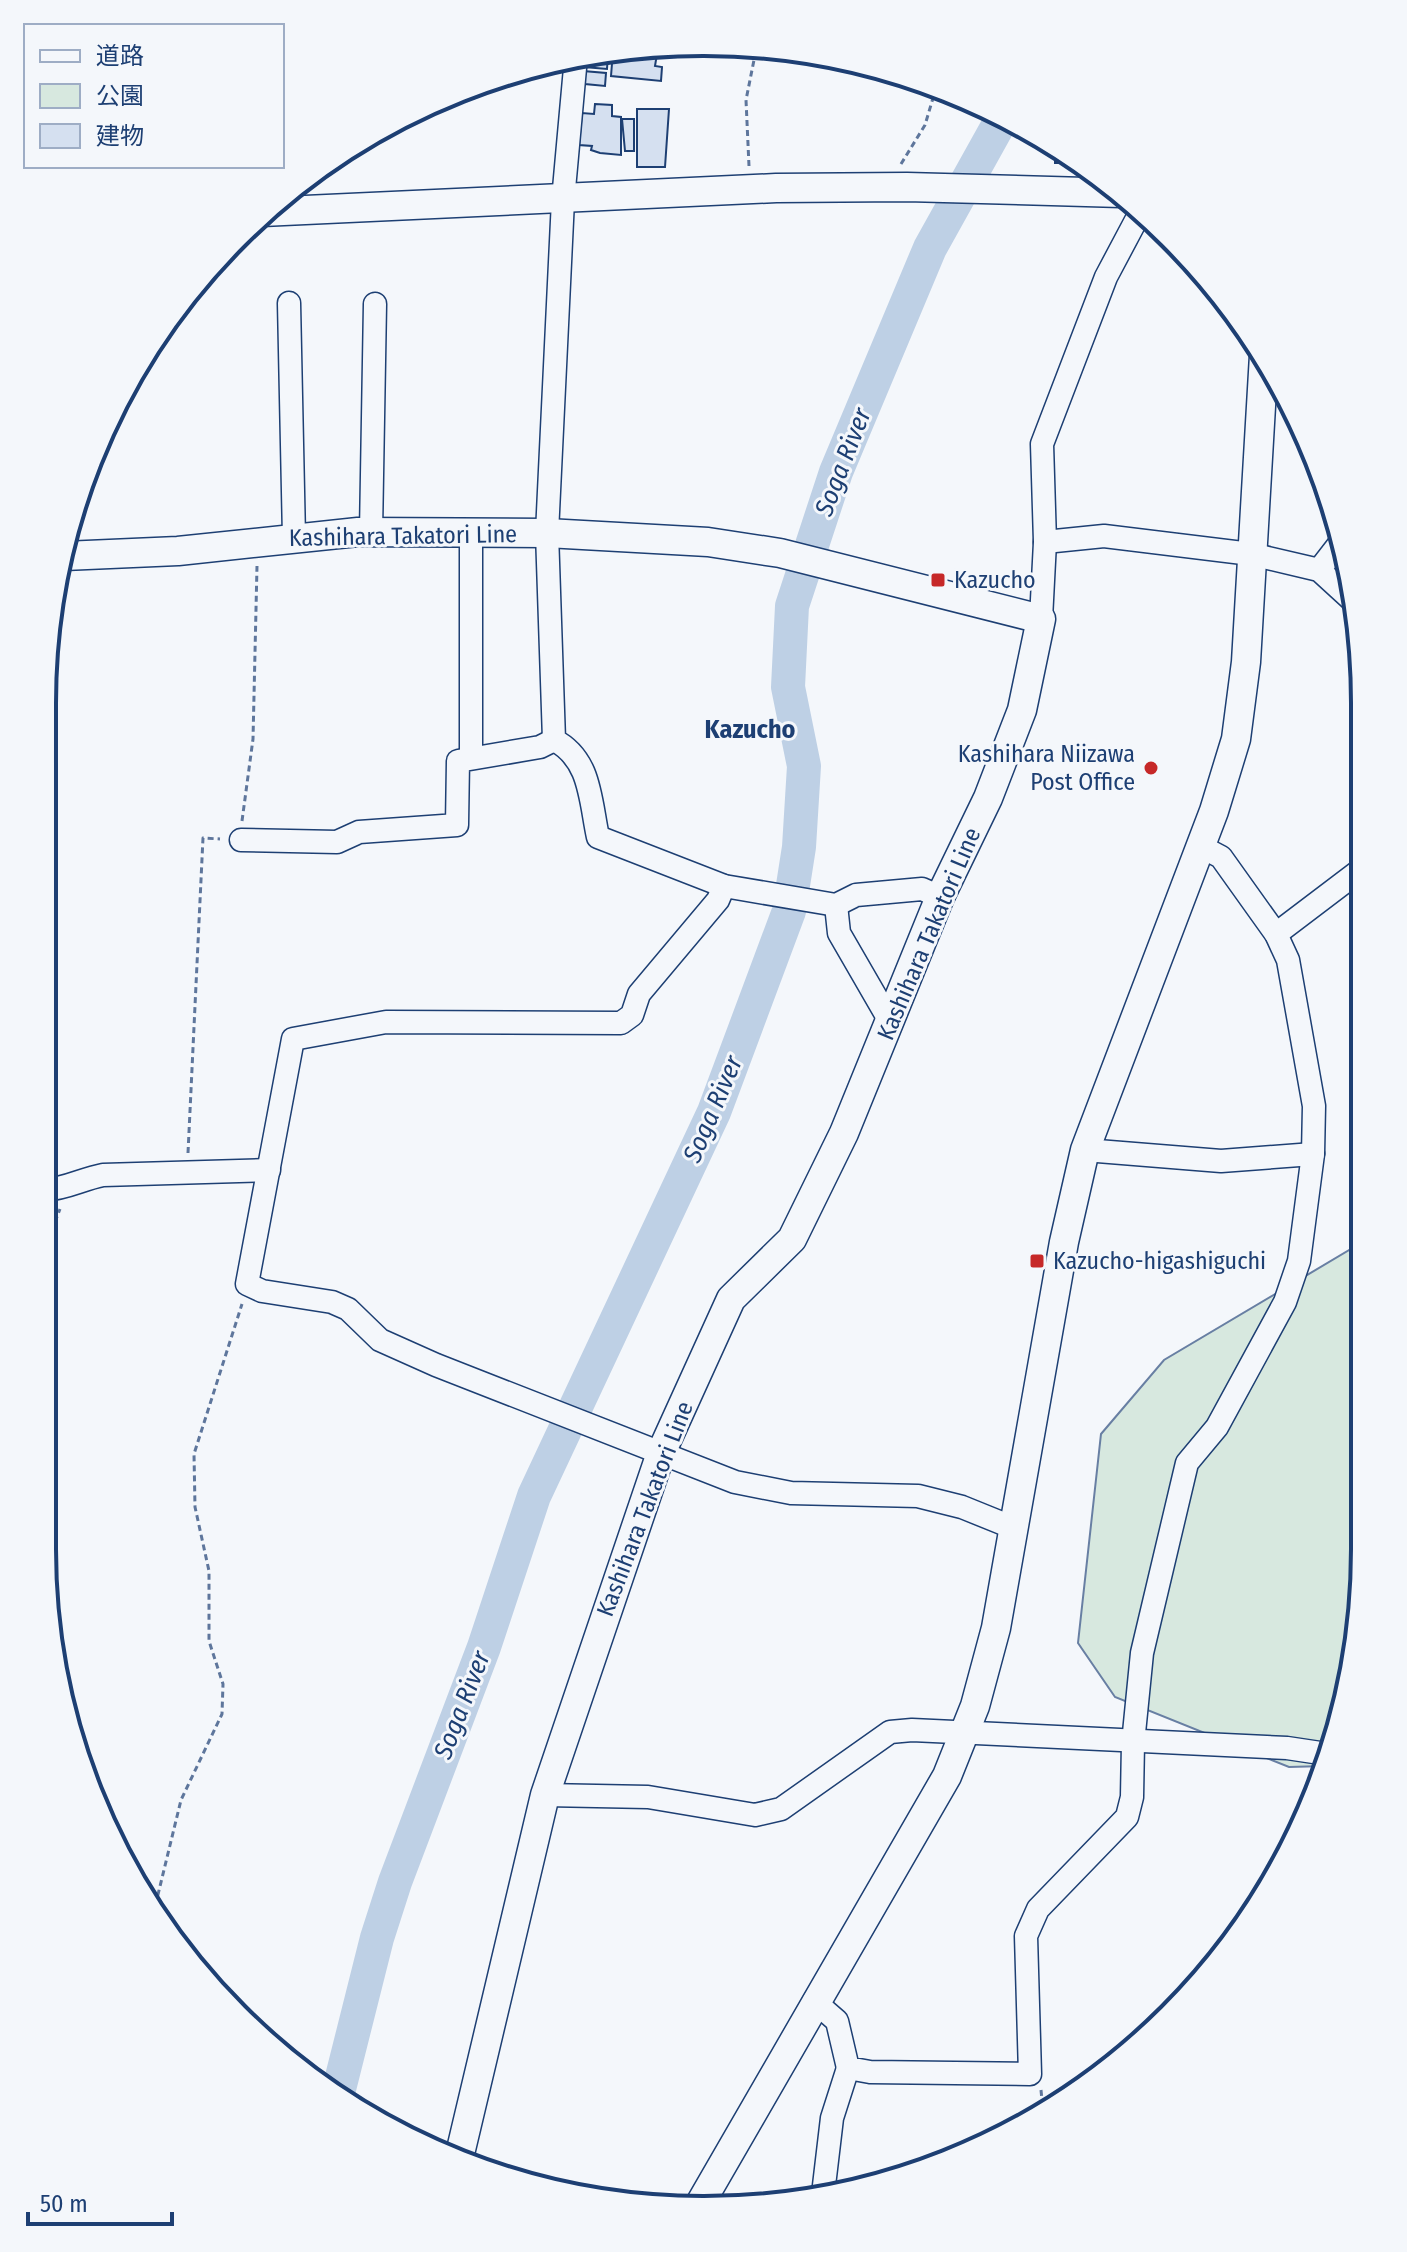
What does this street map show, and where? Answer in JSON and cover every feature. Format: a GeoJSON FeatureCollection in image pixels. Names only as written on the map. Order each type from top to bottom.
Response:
{"type":"FeatureCollection","features":[{"type":"Feature","properties":{"kind":"main road"},"geometry":{"type":"LineString","coordinates":[[284,211],[752,189],[902,187],[1101,192]]}},
{"type":"Feature","properties":{"kind":"main road"},"geometry":{"type":"LineString","coordinates":[[704,2196],[814,2001],[936,1796],[965,1734],[996,1628],[1064,1242],[1085,1150],[1200,846],[1236,739],[1246,662],[1263,378]]}},
{"type":"Feature","properties":{"kind":"main road","name":"Kashihara Takatori Line"},"geometry":{"type":"LineString","coordinates":[[73,556],[178,551],[371,532],[547,533],[708,542],[780,553],[1041,619],[1022,710],[988,798],[940,897],[844,1133],[792,1239],[731,1299],[661,1453],[545,1795],[461,2149]]}},
{"type":"Feature","properties":{"kind":"street"},"geometry":{"type":"LineString","coordinates":[[554,740],[547,533],[563,200],[575,68]]}},
{"type":"Feature","properties":{"kind":"street"},"geometry":{"type":"LineString","coordinates":[[1041,619],[1045,542],[1042,444],[1106,277],[1135,222]]}},
{"type":"Feature","properties":{"kind":"street"},"geometry":{"type":"LineString","coordinates":[[289,303],[294,538]]}},
{"type":"Feature","properties":{"kind":"street"},"geometry":{"type":"LineString","coordinates":[[371,532],[375,304]]}},
{"type":"Feature","properties":{"kind":"street"},"geometry":{"type":"LineString","coordinates":[[471,533],[471,757]]}},
{"type":"Feature","properties":{"kind":"street"},"geometry":{"type":"LineString","coordinates":[[1045,542],[1104,536],[1251,554],[1319,570],[1341,590]]}},
{"type":"Feature","properties":{"kind":"street"},"geometry":{"type":"LineString","coordinates":[[1319,570],[1333,552]]}},
{"type":"Feature","properties":{"kind":"street"},"geometry":{"type":"LineString","coordinates":[[241,840],[337,842],[359,832],[457,825],[458,761],[540,747],[554,740]]}},
{"type":"Feature","properties":{"kind":"street"},"geometry":{"type":"LineString","coordinates":[[554,740],[567,747],[584,769],[598,837],[735,888],[831,904],[856,895],[922,889],[940,897]]}},
{"type":"Feature","properties":{"kind":"street"},"geometry":{"type":"LineString","coordinates":[[848,2068],[870,2072],[1030,2074],[1026,1936],[1038,1909],[1127,1817],[1132,1797],[1133,1743],[1142,1653],[1187,1463],[1217,1427],[1285,1302],[1299,1261],[1313,1154],[1314,1106],[1295,985],[1276,934],[1221,857],[1200,846]]}},
{"type":"Feature","properties":{"kind":"street"},"geometry":{"type":"LineString","coordinates":[[1276,934],[1351,877]]}},
{"type":"Feature","properties":{"kind":"street"},"geometry":{"type":"LineString","coordinates":[[735,888],[718,900],[639,994],[632,1015],[621,1023],[386,1022],[293,1039],[247,1284],[262,1291],[332,1302],[348,1309],[380,1340],[436,1365],[735,1482],[791,1493],[918,1496],[962,1507],[1014,1528]]}},
{"type":"Feature","properties":{"kind":"street"},"geometry":{"type":"LineString","coordinates":[[831,904],[839,933],[891,1023]]}},
{"type":"Feature","properties":{"kind":"street"},"geometry":{"type":"LineString","coordinates":[[1085,1150],[1221,1161],[1313,1154]]}},
{"type":"Feature","properties":{"kind":"street"},"geometry":{"type":"LineString","coordinates":[[56,1189],[103,1175],[187,1175],[269,1170]]}},
{"type":"Feature","properties":{"kind":"street"},"geometry":{"type":"LineString","coordinates":[[545,1795],[648,1797],[737,1815],[755,1815],[781,1809],[890,1732],[1287,1748],[1318,1753]]}},
{"type":"Feature","properties":{"kind":"street"},"geometry":{"type":"LineString","coordinates":[[814,2001],[837,2021],[848,2068],[832,2118],[824,2185]]}},
{"type":"Feature","properties":{"kind":"path"},"geometry":{"type":"LineString","coordinates":[[752,189],[744,121],[755,58]]}},
{"type":"Feature","properties":{"kind":"path"},"geometry":{"type":"LineString","coordinates":[[902,187],[899,167],[925,125],[933,98]]}},
{"type":"Feature","properties":{"kind":"path"},"geometry":{"type":"LineString","coordinates":[[187,1175],[203,838],[241,840],[253,739],[257,542]]}},
{"type":"Feature","properties":{"kind":"path"},"geometry":{"type":"LineString","coordinates":[[158,1896],[181,1800],[222,1714],[223,1684],[209,1641],[209,1571],[195,1507],[194,1454],[229,1354],[247,1284]]}},
{"type":"Feature","properties":{"kind":"green space"},"geometry":{"type":"Polygon","coordinates":[[[1351,1249],[1350,1591],[1339,1675],[1313,1766],[1289,1767],[1115,1697],[1078,1643],[1101,1434],[1164,1360],[1351,1249]]]}},
{"type":"Feature","properties":{"kind":"building"},"geometry":{"type":"Polygon","coordinates":[[[656,58],[655,66],[662,67],[661,81],[611,76],[612,63],[656,58]]]}},
{"type":"Feature","properties":{"kind":"building"},"geometry":{"type":"Polygon","coordinates":[[[607,64],[607,69],[584,67],[607,64]]]}},
{"type":"Feature","properties":{"kind":"building"},"geometry":{"type":"Polygon","coordinates":[[[583,71],[606,73],[605,86],[585,84],[583,71]]]}},
{"type":"Feature","properties":{"kind":"building"},"geometry":{"type":"Polygon","coordinates":[[[595,104],[612,105],[612,116],[621,117],[621,155],[600,153],[591,150],[592,146],[579,145],[582,113],[594,114],[595,104]]]}},
{"type":"Feature","properties":{"kind":"building"},"geometry":{"type":"Polygon","coordinates":[[[637,109],[669,109],[665,167],[637,167],[637,109]]]}},
{"type":"Feature","properties":{"kind":"building"},"geometry":{"type":"Polygon","coordinates":[[[622,119],[634,119],[634,151],[625,151],[622,119]]]}},
{"type":"Feature","properties":{"kind":"waterway","name":"Soga River"},"geometry":{"type":"LineString","coordinates":[[340,2084],[377,1938],[395,1882],[484,1647],[534,1496],[714,1112],[789,911],[799,847],[804,766],[788,687],[792,606],[836,472],[930,248],[997,127]]}},
{"type":"Feature","properties":{"kind":"place","name":"Kazucho"},"geometry":{"type":"Point","coordinates":[938,580]}},
{"type":"Feature","properties":{"kind":"place","name":"Kashihara Niizawa Post Office"},"geometry":{"type":"Point","coordinates":[1151,768]}},
{"type":"Feature","properties":{"kind":"place","name":"Kazucho-higashiguchi"},"geometry":{"type":"Point","coordinates":[1037,1261]}},
{"type":"Feature","properties":{"kind":"district","name":"Kazucho"},"geometry":{"type":"Point","coordinates":[750,729]}}]}
